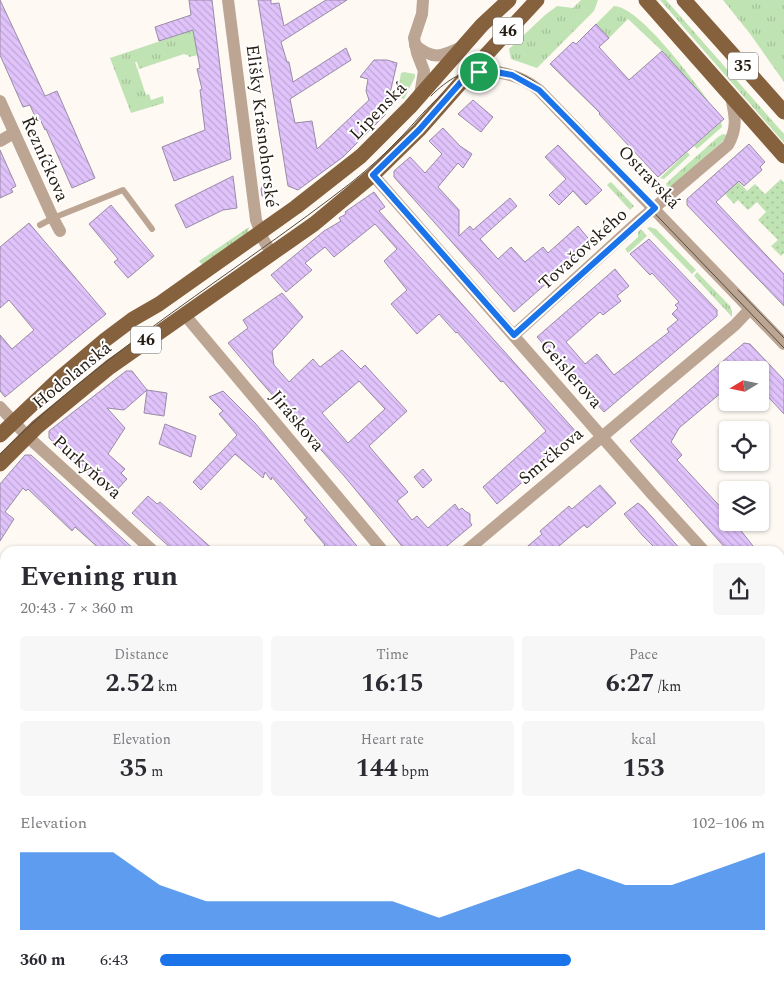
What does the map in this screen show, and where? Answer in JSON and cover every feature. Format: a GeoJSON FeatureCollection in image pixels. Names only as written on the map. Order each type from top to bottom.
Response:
{"type":"FeatureCollection","features":[{"type":"Feature","properties":{"kind":"main road","name":"Lipenská"},"geometry":{"type":"LineString","coordinates":[[0,435],[60,378],[105,340],[296,207],[361,156],[420,95],[482,25],[510,0]]}},
{"type":"Feature","properties":{"kind":"main road","name":"46"},"geometry":{"type":"LineString","coordinates":[[272,254],[314,224],[373,175],[438,110],[469,73],[537,0]]}},
{"type":"Feature","properties":{"kind":"main road"},"geometry":{"type":"LineString","coordinates":[[635,0],[648,3]]}},
{"type":"Feature","properties":{"kind":"main road","name":"35"},"geometry":{"type":"LineString","coordinates":[[684,0],[784,112]]}},
{"type":"Feature","properties":{"kind":"main road"},"geometry":{"type":"LineString","coordinates":[[697,0],[702,20]]}},
{"type":"Feature","properties":{"kind":"main road","name":"35"},"geometry":{"type":"LineString","coordinates":[[648,3],[784,156]]}},
{"type":"Feature","properties":{"kind":"main road","name":"Hodolanská"},"geometry":{"type":"LineString","coordinates":[[0,464],[50,416],[110,366],[272,254]]}},
{"type":"Feature","properties":{"kind":"street","name":"Elišky Krásnohorské"},"geometry":{"type":"LineString","coordinates":[[228,0],[256,220],[259,232],[272,254]]}},
{"type":"Feature","properties":{"kind":"street"},"geometry":{"type":"LineString","coordinates":[[420,95],[424,71],[414,38],[422,14],[423,0]]}},
{"type":"Feature","properties":{"kind":"street"},"geometry":{"type":"LineString","coordinates":[[415,45],[426,53],[438,56],[462,47]]}},
{"type":"Feature","properties":{"kind":"street","name":"Ostravská"},"geometry":{"type":"LineString","coordinates":[[469,73],[502,72],[521,78],[533,85],[655,208],[784,344]]}},
{"type":"Feature","properties":{"kind":"street","name":"Tovačovského"},"geometry":{"type":"LineString","coordinates":[[514,335],[676,189],[728,145],[736,124],[731,97]]}},
{"type":"Feature","properties":{"kind":"street","name":"Řezníčkova"},"geometry":{"type":"LineString","coordinates":[[0,101],[60,231]]}},
{"type":"Feature","properties":{"kind":"street"},"geometry":{"type":"LineString","coordinates":[[0,141],[14,133]]}},
{"type":"Feature","properties":{"kind":"street","name":"Geislerova"},"geometry":{"type":"LineString","coordinates":[[373,175],[700,546]]}},
{"type":"Feature","properties":{"kind":"street","name":"Smrčkova"},"geometry":{"type":"LineString","coordinates":[[472,546],[586,448],[728,331],[750,309]]}},
{"type":"Feature","properties":{"kind":"street","name":"Jiráskova"},"geometry":{"type":"LineString","coordinates":[[184,314],[379,546]]}},
{"type":"Feature","properties":{"kind":"street","name":"Purkyňova"},"geometry":{"type":"LineString","coordinates":[[0,407],[28,437],[148,546]]}},
{"type":"Feature","properties":{"kind":"lane"},"geometry":{"type":"LineString","coordinates":[[40,224],[123,190],[152,229]]}},
{"type":"Feature","properties":{"kind":"green space"},"geometry":{"type":"Polygon","coordinates":[[[581,0],[598,0],[594,11],[537,68],[511,59],[509,49],[545,15],[557,6],[573,8],[581,0]]]}},
{"type":"Feature","properties":{"kind":"green space"},"geometry":{"type":"Polygon","coordinates":[[[660,0],[666,0],[784,134],[784,143],[660,0]]]}},
{"type":"Feature","properties":{"kind":"green space"},"geometry":{"type":"Polygon","coordinates":[[[723,0],[784,0],[784,82],[751,35],[723,0]]]}},
{"type":"Feature","properties":{"kind":"green space"},"geometry":{"type":"Polygon","coordinates":[[[614,6],[625,9],[651,31],[678,61],[707,101],[662,51],[628,19],[609,38],[596,24],[614,6]]]}},
{"type":"Feature","properties":{"kind":"green space"},"geometry":{"type":"Polygon","coordinates":[[[193,30],[198,55],[189,57],[184,54],[139,69],[137,62],[135,62],[146,95],[149,94],[151,100],[163,96],[164,103],[131,113],[110,58],[193,30]]]}},
{"type":"Feature","properties":{"kind":"green space"},"geometry":{"type":"Polygon","coordinates":[[[401,73],[415,74],[415,77],[404,99],[397,97],[401,73]]]}},
{"type":"Feature","properties":{"kind":"green space"},"geometry":{"type":"Polygon","coordinates":[[[721,122],[722,127],[697,149],[694,146],[721,122]]]}},
{"type":"Feature","properties":{"kind":"green space"},"geometry":{"type":"Polygon","coordinates":[[[723,134],[727,135],[724,140],[669,189],[666,184],[723,134]]]}},
{"type":"Feature","properties":{"kind":"green space"},"geometry":{"type":"Polygon","coordinates":[[[687,152],[690,155],[664,179],[660,178],[687,152]]]}},
{"type":"Feature","properties":{"kind":"green space"},"geometry":{"type":"Polygon","coordinates":[[[636,161],[656,183],[657,186],[654,189],[633,165],[636,161]]]}},
{"type":"Feature","properties":{"kind":"green space"},"geometry":{"type":"Polygon","coordinates":[[[715,174],[734,176],[747,191],[755,184],[765,194],[781,179],[784,183],[784,253],[781,256],[771,246],[778,240],[758,220],[766,212],[757,202],[748,210],[738,200],[734,204],[711,178],[715,174]]]}},
{"type":"Feature","properties":{"kind":"green space"},"geometry":{"type":"Polygon","coordinates":[[[611,182],[634,206],[630,210],[607,185],[611,182]]]}},
{"type":"Feature","properties":{"kind":"green space"},"geometry":{"type":"Polygon","coordinates":[[[249,227],[248,233],[205,268],[199,261],[249,227]]]}},
{"type":"Feature","properties":{"kind":"green space"},"geometry":{"type":"Polygon","coordinates":[[[647,228],[656,229],[696,270],[692,274],[647,228]]]}},
{"type":"Feature","properties":{"kind":"green space"},"geometry":{"type":"Polygon","coordinates":[[[641,229],[647,236],[628,253],[625,249],[638,237],[638,232],[641,229]]]}},
{"type":"Feature","properties":{"kind":"green space"},"geometry":{"type":"Polygon","coordinates":[[[697,272],[730,306],[732,317],[694,276],[697,272]]]}},
{"type":"Feature","properties":{"kind":"building"},"geometry":{"type":"Polygon","coordinates":[[[0,0],[45,96],[57,91],[95,178],[72,188],[40,119],[37,121],[30,105],[23,107],[0,55],[0,0]]]}},
{"type":"Feature","properties":{"kind":"building"},"geometry":{"type":"Polygon","coordinates":[[[189,0],[212,0],[231,159],[174,181],[162,147],[205,130],[200,90],[202,89],[197,69],[200,68],[193,30],[159,41],[155,27],[191,15],[189,0]]]}},
{"type":"Feature","properties":{"kind":"building"},"geometry":{"type":"Polygon","coordinates":[[[258,0],[271,0],[271,4],[279,3],[284,26],[326,0],[347,0],[281,42],[287,62],[289,62],[293,82],[346,48],[351,60],[290,99],[295,123],[312,121],[317,149],[369,100],[366,91],[368,79],[360,77],[374,60],[387,60],[397,63],[385,115],[343,157],[298,190],[288,186],[258,0]]]}},
{"type":"Feature","properties":{"kind":"building"},"geometry":{"type":"Polygon","coordinates":[[[596,24],[609,38],[599,47],[629,80],[662,51],[724,119],[658,177],[600,113],[550,64],[573,42],[576,44],[596,24]]]}},
{"type":"Feature","properties":{"kind":"building"},"geometry":{"type":"Polygon","coordinates":[[[473,100],[493,117],[481,132],[458,114],[473,100]]]}},
{"type":"Feature","properties":{"kind":"building"},"geometry":{"type":"Polygon","coordinates":[[[443,128],[460,146],[472,154],[463,168],[458,163],[438,187],[459,210],[459,236],[470,226],[473,230],[510,198],[517,206],[480,239],[498,259],[511,247],[525,262],[543,247],[548,253],[578,226],[592,243],[514,312],[394,177],[394,171],[410,157],[425,173],[442,154],[429,141],[443,128]]]}},
{"type":"Feature","properties":{"kind":"building"},"geometry":{"type":"Polygon","coordinates":[[[749,144],[765,162],[760,167],[762,170],[744,186],[739,181],[716,202],[784,274],[784,306],[687,205],[687,199],[749,144]]]}},
{"type":"Feature","properties":{"kind":"building"},"geometry":{"type":"Polygon","coordinates":[[[558,145],[602,190],[586,205],[573,191],[559,205],[549,195],[566,179],[545,157],[558,145]]]}},
{"type":"Feature","properties":{"kind":"building"},"geometry":{"type":"Polygon","coordinates":[[[0,150],[16,186],[11,189],[13,192],[0,198],[0,150]]]}},
{"type":"Feature","properties":{"kind":"building"},"geometry":{"type":"Polygon","coordinates":[[[233,176],[237,208],[223,210],[186,228],[175,205],[233,176]]]}},
{"type":"Feature","properties":{"kind":"building"},"geometry":{"type":"Polygon","coordinates":[[[265,181],[272,185],[273,194],[262,196],[261,189],[265,181]]]}},
{"type":"Feature","properties":{"kind":"building"},"geometry":{"type":"Polygon","coordinates":[[[374,192],[385,207],[379,211],[578,434],[497,504],[483,487],[546,431],[503,381],[501,382],[439,314],[417,334],[391,304],[407,290],[384,261],[397,249],[375,224],[334,257],[325,247],[305,263],[312,270],[286,292],[271,275],[324,231],[341,221],[339,218],[346,214],[345,212],[374,192]]]}},
{"type":"Feature","properties":{"kind":"building"},"geometry":{"type":"Polygon","coordinates":[[[111,205],[154,256],[128,278],[114,262],[118,259],[89,224],[111,205]]]}},
{"type":"Feature","properties":{"kind":"building"},"geometry":{"type":"Polygon","coordinates":[[[29,223],[106,314],[5,397],[0,391],[0,335],[12,349],[34,330],[9,300],[0,308],[0,247],[29,223]]]}},
{"type":"Feature","properties":{"kind":"building"},"geometry":{"type":"Polygon","coordinates":[[[649,239],[717,310],[717,316],[604,412],[537,337],[615,269],[629,286],[617,296],[621,301],[603,315],[600,312],[566,342],[585,364],[597,354],[614,375],[669,332],[667,329],[678,320],[672,314],[678,308],[675,305],[679,302],[652,273],[650,275],[630,254],[649,239]]]}},
{"type":"Feature","properties":{"kind":"building"},"geometry":{"type":"Polygon","coordinates":[[[282,293],[303,317],[272,351],[274,365],[289,382],[313,359],[320,367],[342,350],[361,369],[365,365],[407,411],[369,446],[408,492],[397,501],[412,520],[417,516],[428,528],[455,504],[459,510],[462,508],[470,514],[472,525],[447,546],[402,546],[345,477],[228,343],[248,328],[243,320],[282,293]],[[359,381],[322,413],[348,443],[385,409],[359,381]]]}},
{"type":"Feature","properties":{"kind":"building"},"geometry":{"type":"Polygon","coordinates":[[[744,343],[750,344],[766,361],[723,361],[744,343]]]}},
{"type":"Feature","properties":{"kind":"building"},"geometry":{"type":"Polygon","coordinates":[[[719,364],[719,395],[679,428],[671,442],[682,455],[677,460],[719,505],[719,531],[741,531],[753,546],[724,546],[630,441],[719,364]]]}},
{"type":"Feature","properties":{"kind":"building"},"geometry":{"type":"Polygon","coordinates":[[[769,364],[784,380],[784,414],[769,398],[769,364]]]}},
{"type":"Feature","properties":{"kind":"building"},"geometry":{"type":"Polygon","coordinates":[[[126,371],[132,371],[147,390],[124,410],[107,408],[125,428],[108,454],[125,469],[121,473],[127,479],[112,495],[49,438],[49,431],[126,371]]]}},
{"type":"Feature","properties":{"kind":"building"},"geometry":{"type":"Polygon","coordinates":[[[147,390],[167,393],[164,416],[144,413],[147,390]]]}},
{"type":"Feature","properties":{"kind":"building"},"geometry":{"type":"Polygon","coordinates":[[[223,391],[255,423],[357,546],[324,546],[325,545],[304,520],[307,518],[272,477],[271,480],[265,472],[263,478],[235,454],[201,490],[193,482],[237,435],[219,414],[223,411],[209,397],[223,391]]]}},
{"type":"Feature","properties":{"kind":"building"},"geometry":{"type":"Polygon","coordinates":[[[165,424],[196,436],[191,457],[159,444],[165,424]]]}},
{"type":"Feature","properties":{"kind":"building"},"geometry":{"type":"Polygon","coordinates":[[[25,455],[31,455],[131,546],[96,546],[75,527],[72,531],[28,489],[26,491],[23,488],[5,512],[14,519],[0,541],[0,484],[25,455]]]}},
{"type":"Feature","properties":{"kind":"building"},"geometry":{"type":"Polygon","coordinates":[[[423,469],[432,480],[423,488],[414,477],[423,469]]]}},
{"type":"Feature","properties":{"kind":"building"},"geometry":{"type":"Polygon","coordinates":[[[600,485],[616,503],[587,528],[584,525],[559,546],[528,546],[542,534],[540,531],[569,506],[572,509],[600,485]]]}},
{"type":"Feature","properties":{"kind":"building"},"geometry":{"type":"Polygon","coordinates":[[[148,496],[157,504],[160,502],[209,546],[168,546],[132,513],[148,496]]]}},
{"type":"Feature","properties":{"kind":"building"},"geometry":{"type":"Polygon","coordinates":[[[638,503],[678,546],[653,546],[624,514],[638,503]]]}},
{"type":"Feature","properties":{"kind":"tram line"},"geometry":{"type":"LineString","coordinates":[[431,96],[457,76],[471,70],[485,68],[513,71],[528,77],[542,87]]}},
{"type":"Feature","properties":{"kind":"tram line"},"geometry":{"type":"LineString","coordinates":[[0,454],[83,380],[352,182],[388,150],[430,105],[448,90],[467,80],[488,75],[507,77],[526,85],[543,97],[784,348]]}},
{"type":"Feature","properties":{"kind":"tram line"},"geometry":{"type":"LineString","coordinates":[[738,290],[784,338]]}},
{"type":"Feature","properties":{"kind":"route"},"geometry":{"type":"LineString","coordinates":[[479,72],[502,72],[512,75],[521,78],[539,90],[655,208],[514,335],[373,175],[419,130],[469,73],[479,72]]}}]}
